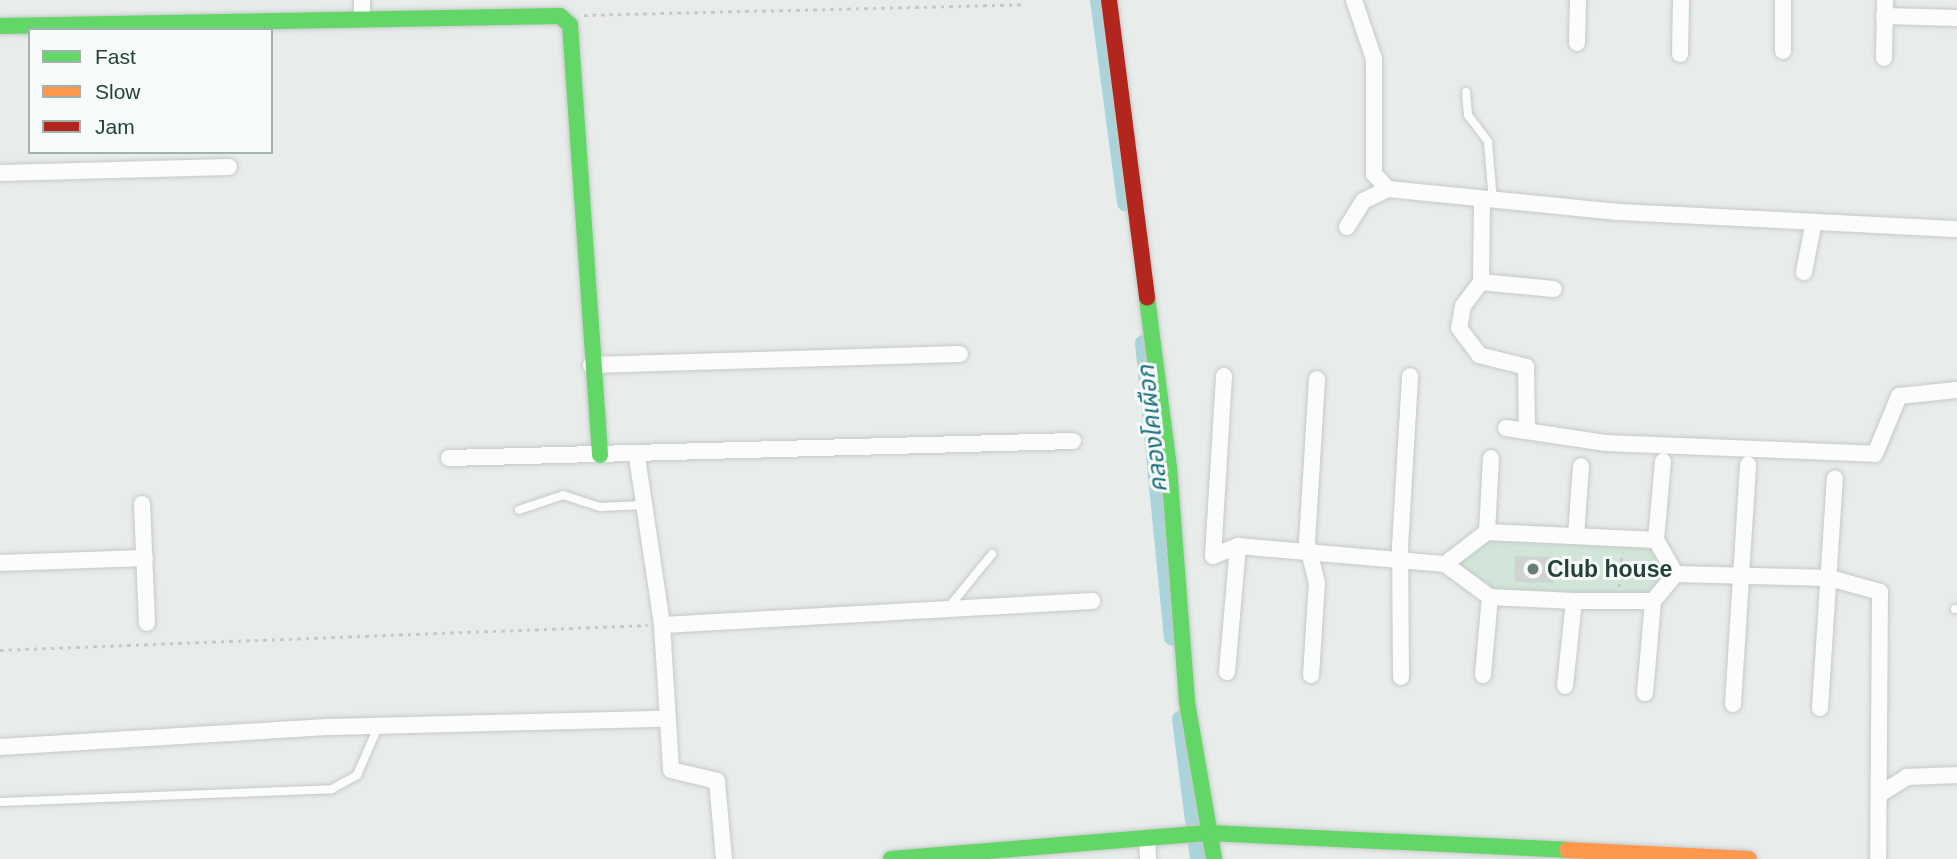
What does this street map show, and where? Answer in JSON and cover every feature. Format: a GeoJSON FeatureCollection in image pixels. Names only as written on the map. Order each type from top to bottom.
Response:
{"type":"FeatureCollection","features":[{"type":"Feature","properties":{"kind":"street"},"geometry":{"type":"LineString","coordinates":[[1109,0],[1169,467],[1187,702],[1207,834],[1214,859]]}},
{"type":"Feature","properties":{"kind":"street"},"geometry":{"type":"LineString","coordinates":[[1354,0],[1374,59],[1374,174],[1388,189]]}},
{"type":"Feature","properties":{"kind":"street"},"geometry":{"type":"LineString","coordinates":[[1577,43],[1578,0]]}},
{"type":"Feature","properties":{"kind":"street"},"geometry":{"type":"LineString","coordinates":[[1680,54],[1681,0]]}},
{"type":"Feature","properties":{"kind":"street"},"geometry":{"type":"LineString","coordinates":[[1783,0],[1783,51]]}},
{"type":"Feature","properties":{"kind":"street"},"geometry":{"type":"LineString","coordinates":[[0,26],[362,8],[560,16],[570,25],[591,365],[600,456]]}},
{"type":"Feature","properties":{"kind":"street"},"geometry":{"type":"LineString","coordinates":[[1884,58],[1884,8],[1957,18]]}},
{"type":"Feature","properties":{"kind":"street"},"geometry":{"type":"LineString","coordinates":[[0,173],[229,167]]}},
{"type":"Feature","properties":{"kind":"street"},"geometry":{"type":"LineString","coordinates":[[1347,227],[1363,201],[1388,189],[1488,201],[1813,226],[1957,229]]}},
{"type":"Feature","properties":{"kind":"street"},"geometry":{"type":"LineString","coordinates":[[1488,201],[1482,282],[1463,306],[1459,328],[1479,355],[1526,367],[1527,431]]}},
{"type":"Feature","properties":{"kind":"street"},"geometry":{"type":"LineString","coordinates":[[1804,272],[1813,226]]}},
{"type":"Feature","properties":{"kind":"street"},"geometry":{"type":"LineString","coordinates":[[1482,282],[1553,289]]}},
{"type":"Feature","properties":{"kind":"street"},"geometry":{"type":"LineString","coordinates":[[591,365],[960,354]]}},
{"type":"Feature","properties":{"kind":"street"},"geometry":{"type":"LineString","coordinates":[[1224,376],[1213,556],[1238,546],[1445,564],[1490,597],[1574,601],[1618,598],[1653,601]]}},
{"type":"Feature","properties":{"kind":"street"},"geometry":{"type":"LineString","coordinates":[[1401,677],[1402,562],[1410,376]]}},
{"type":"Feature","properties":{"kind":"street"},"geometry":{"type":"LineString","coordinates":[[1311,675],[1313,552],[1307,543],[1317,379]]}},
{"type":"Feature","properties":{"kind":"street"},"geometry":{"type":"LineString","coordinates":[[1506,428],[1605,443],[1875,454],[1899,397],[1957,390]]}},
{"type":"Feature","properties":{"kind":"street"},"geometry":{"type":"LineString","coordinates":[[449,458],[637,457],[1073,441]]}},
{"type":"Feature","properties":{"kind":"street"},"geometry":{"type":"LineString","coordinates":[[637,457],[662,625],[671,770],[717,781],[723,859]]}},
{"type":"Feature","properties":{"kind":"street"},"geometry":{"type":"LineString","coordinates":[[1487,532],[1490,457]]}},
{"type":"Feature","properties":{"kind":"street"},"geometry":{"type":"LineString","coordinates":[[1662,461],[1656,540],[1676,574]]}},
{"type":"Feature","properties":{"kind":"street"},"geometry":{"type":"LineString","coordinates":[[1733,704],[1748,464]]}},
{"type":"Feature","properties":{"kind":"street"},"geometry":{"type":"LineString","coordinates":[[1576,536],[1581,466]]}},
{"type":"Feature","properties":{"kind":"street"},"geometry":{"type":"LineString","coordinates":[[1820,708],[1835,478]]}},
{"type":"Feature","properties":{"kind":"street"},"geometry":{"type":"LineString","coordinates":[[142,504],[147,623]]}},
{"type":"Feature","properties":{"kind":"street"},"geometry":{"type":"LineString","coordinates":[[1445,564],[1487,532],[1656,540]]}},
{"type":"Feature","properties":{"kind":"street"},"geometry":{"type":"LineString","coordinates":[[1227,672],[1238,546]]}},
{"type":"Feature","properties":{"kind":"street"},"geometry":{"type":"LineString","coordinates":[[0,563],[145,558]]}},
{"type":"Feature","properties":{"kind":"street"},"geometry":{"type":"LineString","coordinates":[[1676,574],[1830,578],[1873,588],[1884,599],[1878,859]]}},
{"type":"Feature","properties":{"kind":"street"},"geometry":{"type":"LineString","coordinates":[[1645,693],[1653,601],[1676,574]]}},
{"type":"Feature","properties":{"kind":"street"},"geometry":{"type":"LineString","coordinates":[[1483,675],[1490,597]]}},
{"type":"Feature","properties":{"kind":"street"},"geometry":{"type":"LineString","coordinates":[[662,625],[1093,601]]}},
{"type":"Feature","properties":{"kind":"street"},"geometry":{"type":"LineString","coordinates":[[1565,686],[1574,601]]}},
{"type":"Feature","properties":{"kind":"street"},"geometry":{"type":"LineString","coordinates":[[0,747],[379,725],[666,719]]}},
{"type":"Feature","properties":{"kind":"street"},"geometry":{"type":"LineString","coordinates":[[1880,794],[1907,777],[1957,775]]}},
{"type":"Feature","properties":{"kind":"street"},"geometry":{"type":"LineString","coordinates":[[891,859],[1207,834],[1749,859]]}},
{"type":"Feature","properties":{"kind":"street"},"geometry":{"type":"LineString","coordinates":[[1147,838],[1149,859]]}},
{"type":"Feature","properties":{"kind":"lane"},"geometry":{"type":"LineString","coordinates":[[1466,92],[1468,115],[1488,142],[1488,201]]}},
{"type":"Feature","properties":{"kind":"lane"},"geometry":{"type":"LineString","coordinates":[[519,510],[563,495],[600,507],[644,505]]}},
{"type":"Feature","properties":{"kind":"lane"},"geometry":{"type":"LineString","coordinates":[[948,608],[992,554]]}},
{"type":"Feature","properties":{"kind":"lane"},"geometry":{"type":"LineString","coordinates":[[0,802],[332,789],[357,775],[379,725]]}},
{"type":"Feature","properties":{"kind":"path"},"geometry":{"type":"LineString","coordinates":[[560,16],[1024,4]]}},
{"type":"Feature","properties":{"kind":"path"},"geometry":{"type":"LineString","coordinates":[[1618,598],[1623,538]]}},
{"type":"Feature","properties":{"kind":"path"},"geometry":{"type":"LineString","coordinates":[[0,650],[662,625]]}},
{"type":"Feature","properties":{"kind":"green space"},"geometry":{"type":"Polygon","coordinates":[[[1487,532],[1656,540],[1676,574],[1653,601],[1490,597],[1445,564],[1487,532]]]}},
{"type":"Feature","properties":{"kind":"building","name":"Club house"},"geometry":{"type":"Polygon","coordinates":[[[1515,556],[1554,557],[1554,583],[1515,582],[1515,556]]]}},
{"type":"Feature","properties":{"kind":"waterway","name":"คลองโคเผือก"},"geometry":{"type":"LineString","coordinates":[[1098,0],[1125,203]]}},
{"type":"Feature","properties":{"kind":"waterway","name":"คลองโคเผือก"},"geometry":{"type":"LineString","coordinates":[[1143,343],[1172,638]]}},
{"type":"Feature","properties":{"kind":"waterway","name":"คลองโคเผือก"},"geometry":{"type":"LineString","coordinates":[[1180,719],[1198,859]]}},
{"type":"Feature","properties":{"kind":"traffic: fast"},"geometry":{"type":"LineString","coordinates":[[0,26],[560,16],[570,25],[600,455]]}},
{"type":"Feature","properties":{"kind":"traffic: fast"},"geometry":{"type":"LineString","coordinates":[[1147,298],[1169,467],[1187,702],[1214,859]]}},
{"type":"Feature","properties":{"kind":"traffic: fast"},"geometry":{"type":"LineString","coordinates":[[891,859],[1210,833],[1567,850]]}},
{"type":"Feature","properties":{"kind":"traffic: slow"},"geometry":{"type":"LineString","coordinates":[[1567,850],[1749,859]]}},
{"type":"Feature","properties":{"kind":"traffic: jam"},"geometry":{"type":"LineString","coordinates":[[1109,0],[1147,298]]}},
{"type":"Feature","properties":{"kind":"place","name":"Club house"},"geometry":{"type":"Point","coordinates":[1533,569]}}]}
